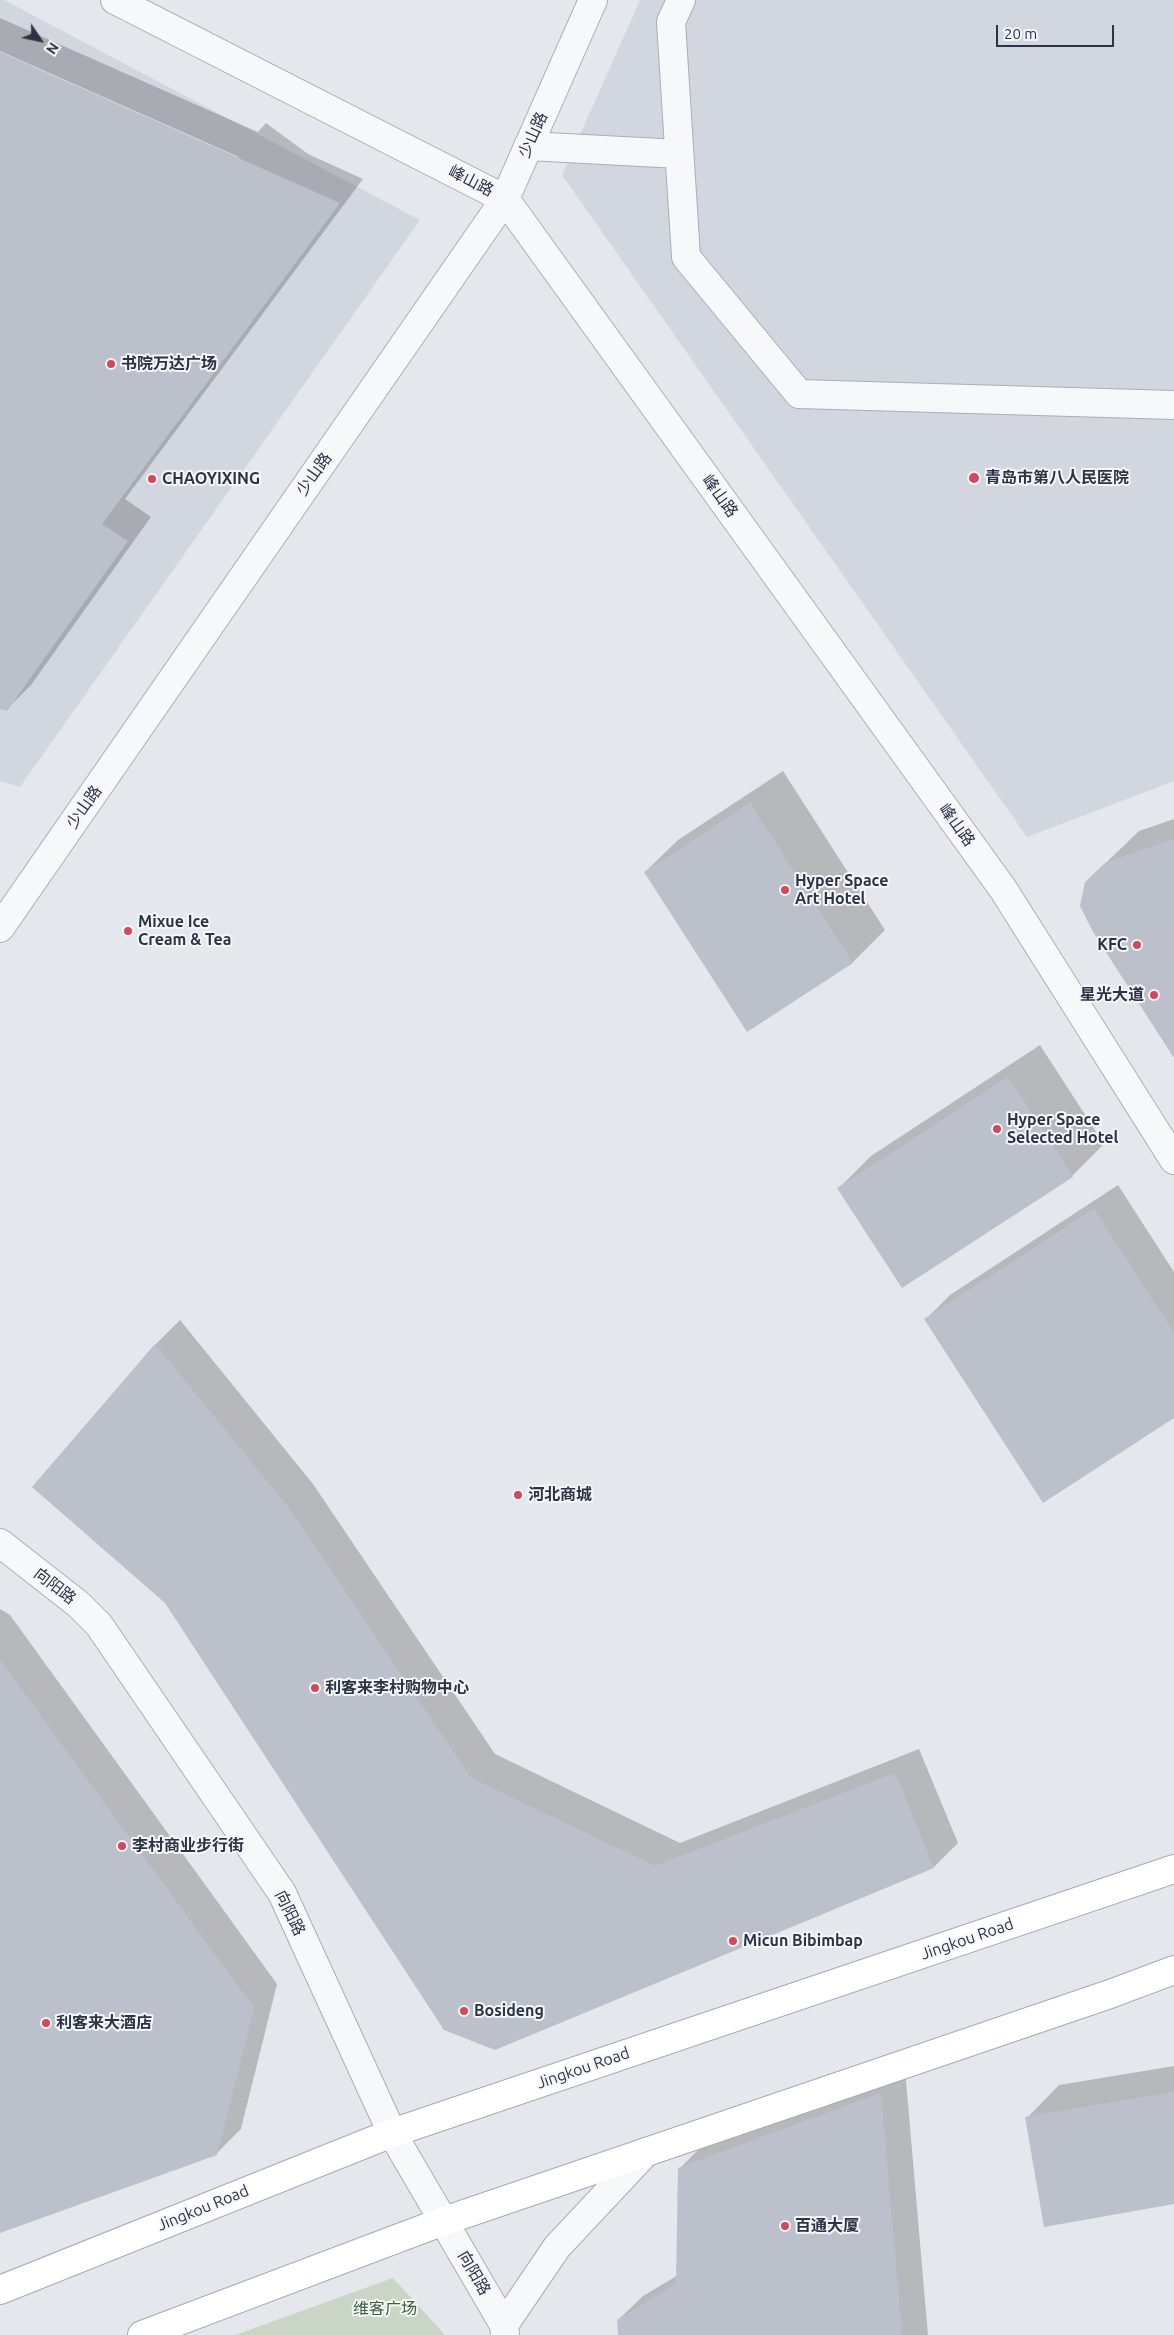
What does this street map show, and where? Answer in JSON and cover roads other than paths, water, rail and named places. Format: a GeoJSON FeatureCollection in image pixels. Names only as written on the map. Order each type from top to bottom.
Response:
{"type":"FeatureCollection","features":[{"type":"Feature","properties":{"kind":"main road","name":"Jingkou Road"},"geometry":{"type":"LineString","coordinates":[[0,2290],[392,2133],[1174,1869]]}},
{"type":"Feature","properties":{"kind":"main road"},"geometry":{"type":"LineString","coordinates":[[142,2335],[444,2221],[1110,1994],[1174,1970]]}},
{"type":"Feature","properties":{"kind":"street","name":"峰山路"},"geometry":{"type":"LineString","coordinates":[[115,0],[505,199],[1003,889],[1174,1160]]}},
{"type":"Feature","properties":{"kind":"street","name":"少山路"},"geometry":{"type":"LineString","coordinates":[[0,928],[505,199],[593,0]]}},
{"type":"Feature","properties":{"kind":"street"},"geometry":{"type":"LineString","coordinates":[[680,0],[671,22],[686,257],[799,394],[1174,405]]}},
{"type":"Feature","properties":{"kind":"street"},"geometry":{"type":"LineString","coordinates":[[528,146],[679,154]]}},
{"type":"Feature","properties":{"kind":"street","name":"向阳路"},"geometry":{"type":"LineString","coordinates":[[0,1543],[78,1604],[99,1625],[282,1894],[392,2133],[505,2330]]}},
{"type":"Feature","properties":{"kind":"street"},"geometry":{"type":"LineString","coordinates":[[505,2330],[557,2247],[646,2152]]}},
{"type":"Feature","properties":{"kind":"place","name":"书院万达广场"},"geometry":{"type":"Point","coordinates":[111,364]}},
{"type":"Feature","properties":{"kind":"place","name":"青岛市第八人民医院"},"geometry":{"type":"Point","coordinates":[974,478]}},
{"type":"Feature","properties":{"kind":"place","name":"CHAOYIXING"},"geometry":{"type":"Point","coordinates":[152,479]}},
{"type":"Feature","properties":{"kind":"place","name":"Hyper Space Art Hotel"},"geometry":{"type":"Point","coordinates":[785,890]}},
{"type":"Feature","properties":{"kind":"place","name":"Mixue Ice Cream & Tea"},"geometry":{"type":"Point","coordinates":[128,931]}},
{"type":"Feature","properties":{"kind":"place","name":"KFC"},"geometry":{"type":"Point","coordinates":[1137,945]}},
{"type":"Feature","properties":{"kind":"place","name":"星光大道"},"geometry":{"type":"Point","coordinates":[1154,995]}},
{"type":"Feature","properties":{"kind":"place","name":"Hyper Space Selected Hotel"},"geometry":{"type":"Point","coordinates":[997,1129]}},
{"type":"Feature","properties":{"kind":"place","name":"河北商城"},"geometry":{"type":"Point","coordinates":[518,1495]}},
{"type":"Feature","properties":{"kind":"place","name":"利客来李村购物中心"},"geometry":{"type":"Point","coordinates":[315,1688]}},
{"type":"Feature","properties":{"kind":"place","name":"李村商业步行街"},"geometry":{"type":"Point","coordinates":[122,1846]}},
{"type":"Feature","properties":{"kind":"place","name":"Micun Bibimbap"},"geometry":{"type":"Point","coordinates":[733,1941]}},
{"type":"Feature","properties":{"kind":"place","name":"Bosideng"},"geometry":{"type":"Point","coordinates":[464,2011]}},
{"type":"Feature","properties":{"kind":"place","name":"利客来大酒店"},"geometry":{"type":"Point","coordinates":[46,2023]}},
{"type":"Feature","properties":{"kind":"place","name":"百通大厦"},"geometry":{"type":"Point","coordinates":[785,2226]}},
{"type":"Feature","properties":{"kind":"park label","name":"维客广场"},"geometry":{"type":"Point","coordinates":[385,2309]}}]}
